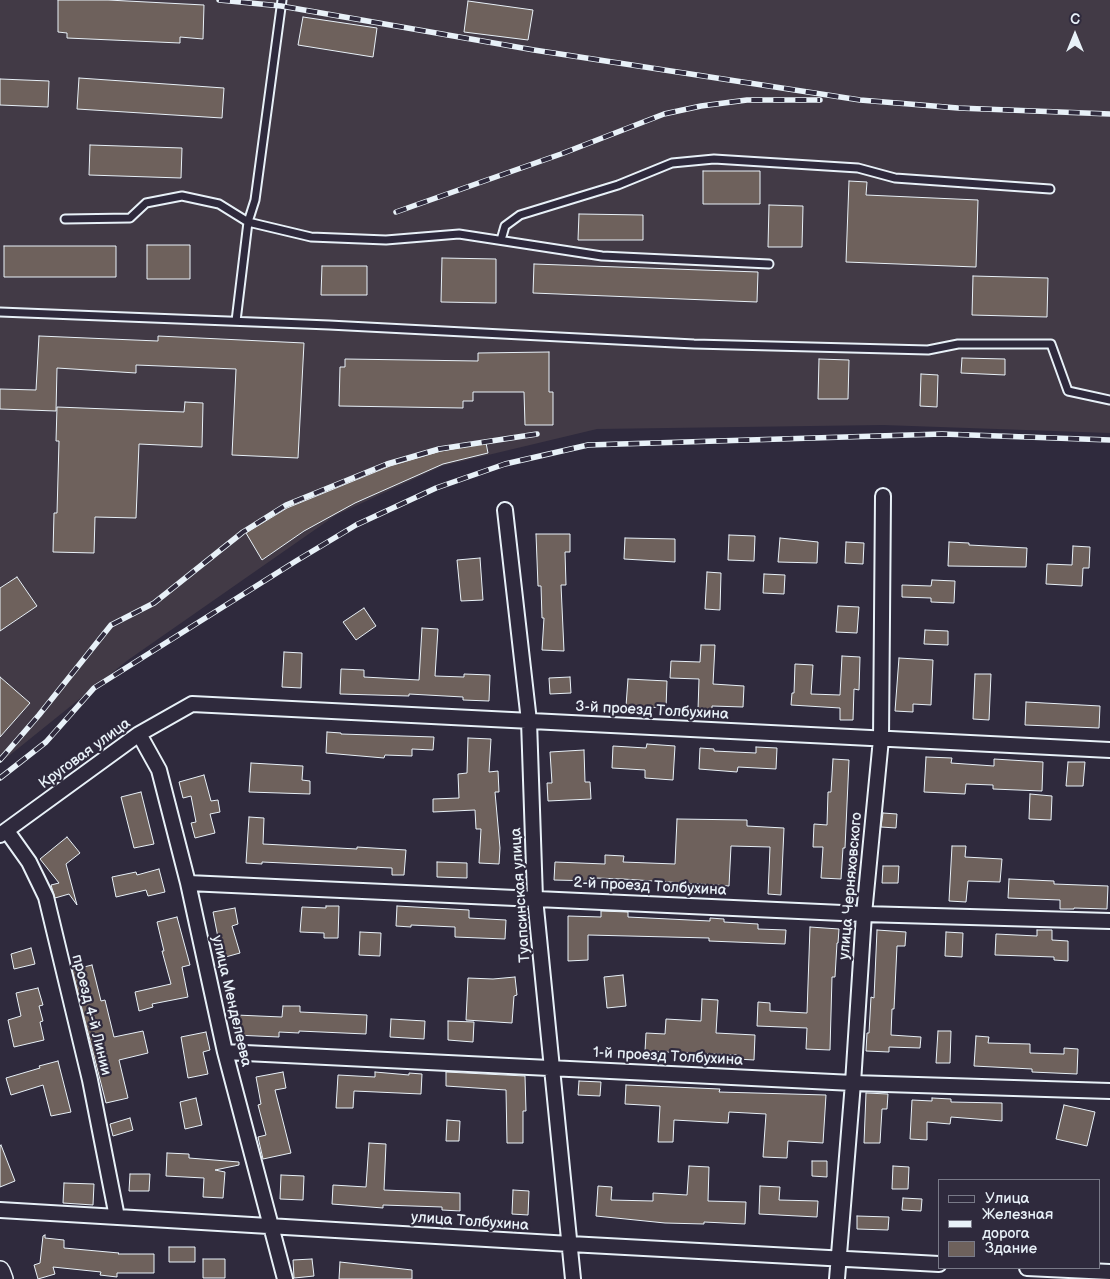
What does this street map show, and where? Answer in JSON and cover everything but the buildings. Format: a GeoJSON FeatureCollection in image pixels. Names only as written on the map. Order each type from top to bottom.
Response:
{"type":"FeatureCollection","features":[{"type":"Feature","properties":{"kind":"street","name":"улица Черняховского"},"geometry":{"type":"LineString","coordinates":[[837,1279],[864,914],[881,739],[883,496]]}},
{"type":"Feature","properties":{"kind":"street","name":"Туапсинская улица"},"geometry":{"type":"LineString","coordinates":[[505,510],[529,721],[535,898],[573,1279]]}},
{"type":"Feature","properties":{"kind":"street","name":"3-й проезд Толбухина"},"geometry":{"type":"LineString","coordinates":[[192,704],[1110,750]]}},
{"type":"Feature","properties":{"kind":"street","name":"Круговая улица"},"geometry":{"type":"LineString","coordinates":[[3,833],[139,734],[192,704]]}},
{"type":"Feature","properties":{"kind":"street","name":"улица Менделеева"},"geometry":{"type":"LineString","coordinates":[[139,734],[159,770],[188,883],[225,1052],[284,1279]]}},
{"type":"Feature","properties":{"kind":"street","name":"проезд 4-й Линии"},"geometry":{"type":"LineString","coordinates":[[3,833],[28,862],[46,897],[90,1080],[117,1217]]}},
{"type":"Feature","properties":{"kind":"street","name":"2-й проезд Толбухина"},"geometry":{"type":"LineString","coordinates":[[188,883],[864,914],[1110,921]]}},
{"type":"Feature","properties":{"kind":"street","name":"1-й проезд Толбухина"},"geometry":{"type":"LineString","coordinates":[[225,1052],[853,1083],[1110,1091]]}},
{"type":"Feature","properties":{"kind":"street","name":"улица Толбухина"},"geometry":{"type":"LineString","coordinates":[[0,1210],[938,1264]]}},
{"type":"Feature","properties":{"kind":"street"},"geometry":{"type":"LineString","coordinates":[[1048,1269],[1110,1272]]}},
{"type":"Feature","properties":{"kind":"street"},"geometry":{"type":"LineString","coordinates":[[0,1271],[3,1279]]}},
{"type":"Feature","properties":{"kind":"lane"},"geometry":{"type":"LineString","coordinates":[[236,321],[248,222],[255,200],[282,0]]}},
{"type":"Feature","properties":{"kind":"lane"},"geometry":{"type":"LineString","coordinates":[[500,240],[504,226],[520,216],[618,186],[672,163],[714,159],[858,168],[895,178],[1050,190]]}},
{"type":"Feature","properties":{"kind":"lane"},"geometry":{"type":"LineString","coordinates":[[65,219],[130,218],[146,203],[182,196],[220,204],[248,222],[311,237],[386,240],[459,234],[602,256],[768,264]]}},
{"type":"Feature","properties":{"kind":"lane"},"geometry":{"type":"LineString","coordinates":[[0,312],[236,321],[694,344],[928,350],[958,344],[1051,344],[1068,391],[1110,400]]}},
{"type":"Feature","properties":{"kind":"shaded area"},"geometry":{"type":"Polygon","coordinates":[[[0,0],[1110,0],[1110,433],[883,425],[597,429],[442,466],[336,515],[128,660],[0,763],[0,0]]]}},
{"type":"Feature","properties":{"kind":"railway"},"geometry":{"type":"LineString","coordinates":[[219,0],[281,6],[534,50],[860,100],[958,108],[1110,114]]}},
{"type":"Feature","properties":{"kind":"railway"},"geometry":{"type":"LineString","coordinates":[[396,212],[561,154],[664,114],[701,106],[747,100],[820,100]]}},
{"type":"Feature","properties":{"kind":"railway"},"geometry":{"type":"LineString","coordinates":[[0,760],[39,715],[111,625],[154,603],[243,532],[286,505],[387,464],[439,449],[537,434]]}},
{"type":"Feature","properties":{"kind":"railway"},"geometry":{"type":"LineString","coordinates":[[0,778],[46,742],[94,688],[296,561],[356,525],[436,488],[505,464],[588,445],[942,434],[1110,440]]}}]}
